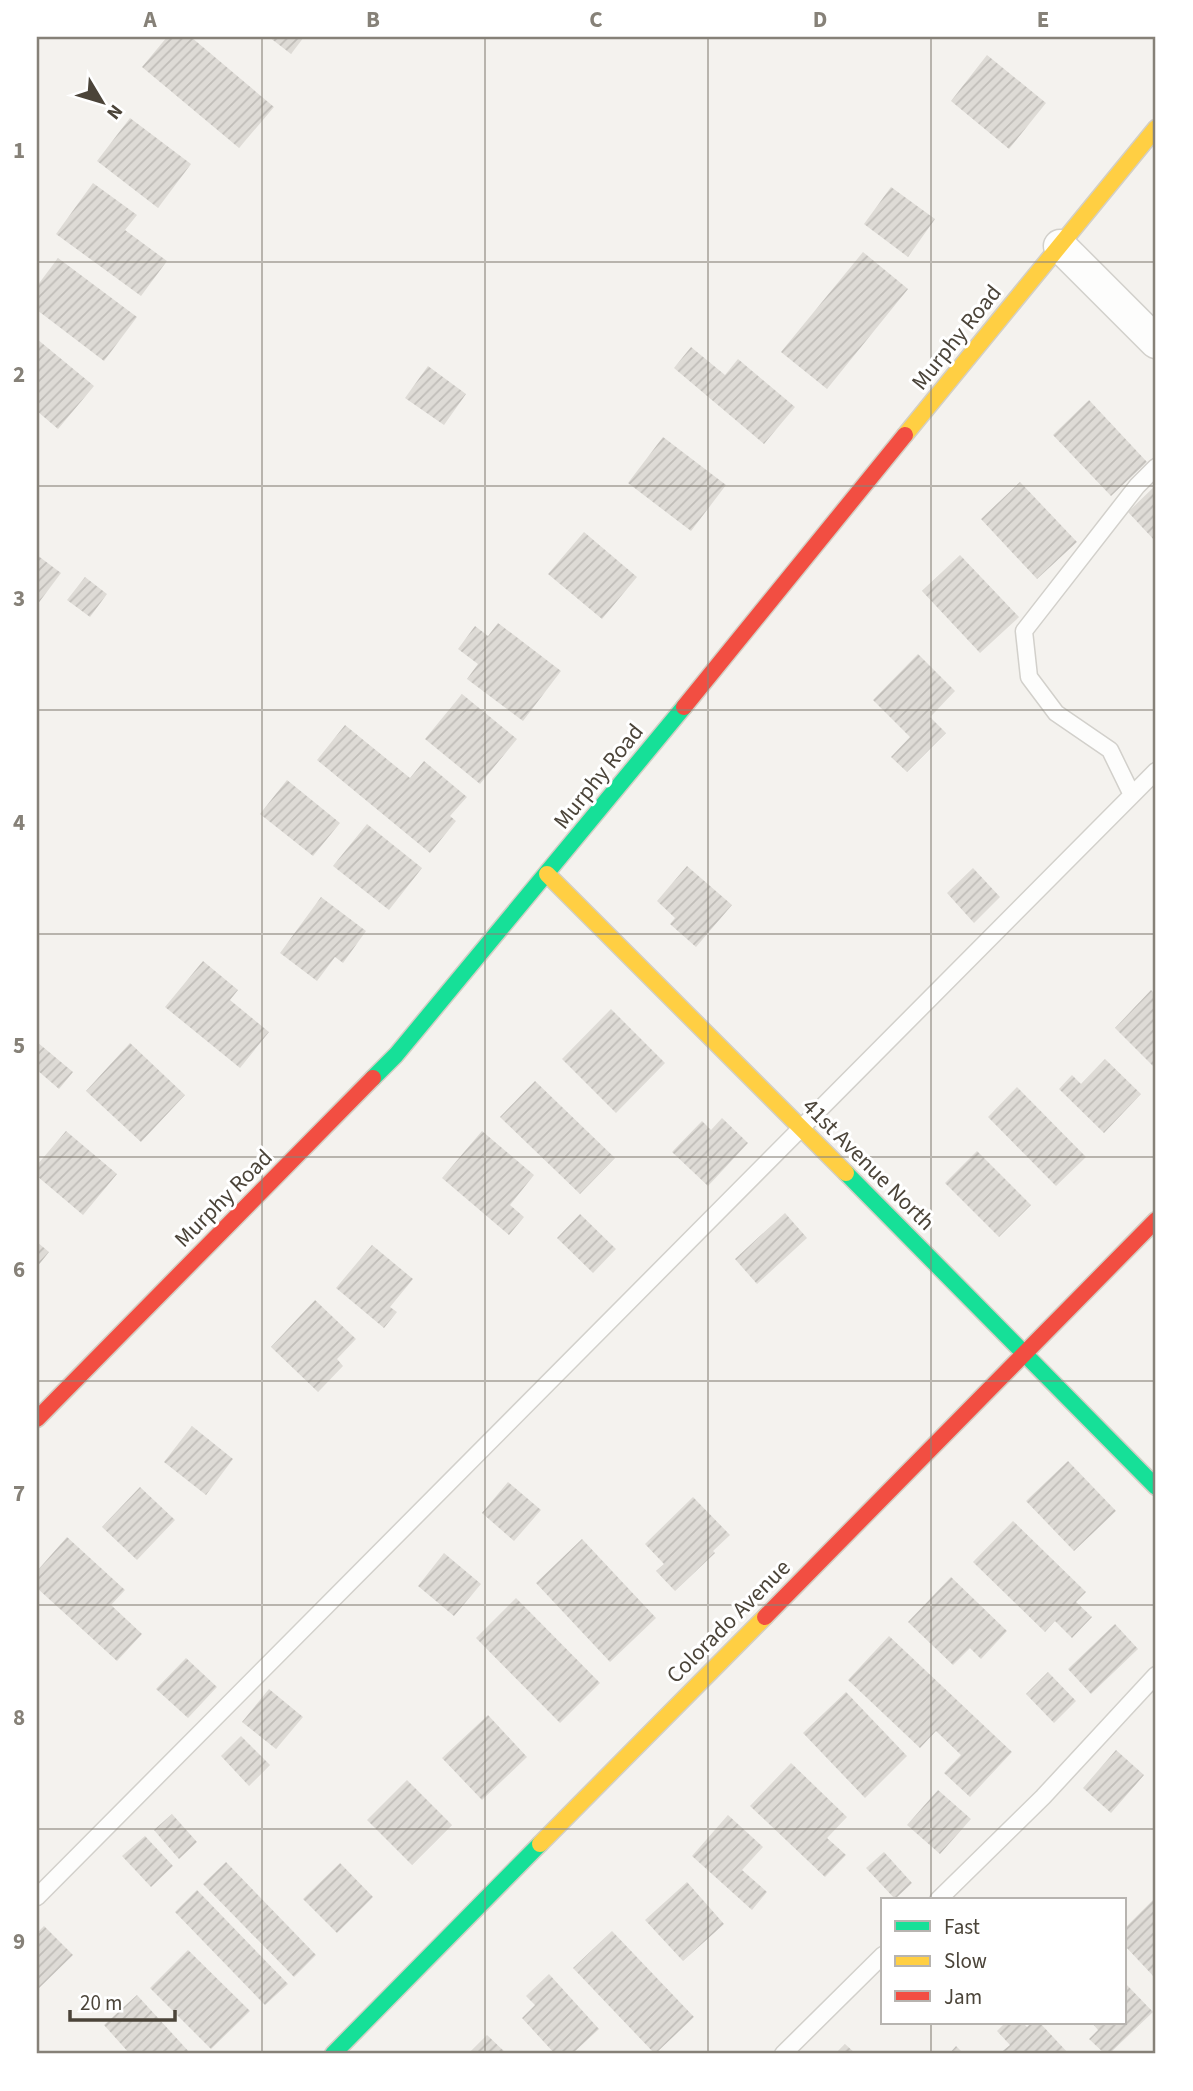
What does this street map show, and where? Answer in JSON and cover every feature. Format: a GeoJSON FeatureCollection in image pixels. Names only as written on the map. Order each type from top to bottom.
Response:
{"type":"FeatureCollection","features":[{"type":"Feature","properties":{"kind":"street","name":"Murphy Road"},"geometry":{"type":"LineString","coordinates":[[37,1419],[396,1055],[1156,128]]}},
{"type":"Feature","properties":{"kind":"street"},"geometry":{"type":"LineString","coordinates":[[1060,246],[1156,342]]}},
{"type":"Feature","properties":{"kind":"street","name":"41st Avenue North"},"geometry":{"type":"LineString","coordinates":[[547,874],[1025,1352],[1156,1487]]}},
{"type":"Feature","properties":{"kind":"street","name":"Colorado Avenue"},"geometry":{"type":"LineString","coordinates":[[333,2054],[1156,1220]]}},
{"type":"Feature","properties":{"kind":"lane"},"geometry":{"type":"LineString","coordinates":[[1132,795],[1110,750],[1056,713],[1029,677],[1024,631],[1137,486],[1156,467]]}},
{"type":"Feature","properties":{"kind":"lane"},"geometry":{"type":"LineString","coordinates":[[37,1897],[1156,771]]}},
{"type":"Feature","properties":{"kind":"lane"},"geometry":{"type":"LineString","coordinates":[[940,1898],[1043,1797],[1156,1675]]}},
{"type":"Feature","properties":{"kind":"lane"},"geometry":{"type":"LineString","coordinates":[[783,2054],[881,1957]]}},
{"type":"Feature","properties":{"kind":"building"},"geometry":{"type":"Polygon","coordinates":[[[167,37],[191,37],[274,107],[239,148],[142,67],[167,37]]]}},
{"type":"Feature","properties":{"kind":"building"},"geometry":{"type":"Polygon","coordinates":[[[269,37],[304,37],[291,54],[269,37]]]}},
{"type":"Feature","properties":{"kind":"building"},"geometry":{"type":"Polygon","coordinates":[[[987,55],[1046,103],[1009,149],[951,101],[987,55]]]}},
{"type":"Feature","properties":{"kind":"building"},"geometry":{"type":"Polygon","coordinates":[[[130,118],[191,164],[158,208],[97,161],[130,118]]]}},
{"type":"Feature","properties":{"kind":"building"},"geometry":{"type":"Polygon","coordinates":[[[93,183],[137,215],[125,230],[167,261],[141,296],[56,234],[93,183]]]}},
{"type":"Feature","properties":{"kind":"building"},"geometry":{"type":"Polygon","coordinates":[[[891,187],[935,219],[908,257],[864,224],[891,187]]]}},
{"type":"Feature","properties":{"kind":"building"},"geometry":{"type":"Polygon","coordinates":[[[863,252],[908,289],[827,389],[781,352],[863,252]]]}},
{"type":"Feature","properties":{"kind":"building"},"geometry":{"type":"Polygon","coordinates":[[[58,258],[137,317],[104,361],[37,310],[37,286],[58,258]]]}},
{"type":"Feature","properties":{"kind":"building"},"geometry":{"type":"Polygon","coordinates":[[[37,339],[94,386],[58,429],[37,411],[37,339]]]}},
{"type":"Feature","properties":{"kind":"building"},"geometry":{"type":"Polygon","coordinates":[[[691,347],[725,375],[738,359],[795,407],[764,444],[674,368],[691,347]]]}},
{"type":"Feature","properties":{"kind":"building"},"geometry":{"type":"Polygon","coordinates":[[[428,366],[466,394],[444,425],[405,398],[428,366]]]}},
{"type":"Feature","properties":{"kind":"building"},"geometry":{"type":"Polygon","coordinates":[[[1089,400],[1147,462],[1111,496],[1053,435],[1089,400]]]}},
{"type":"Feature","properties":{"kind":"building"},"geometry":{"type":"Polygon","coordinates":[[[663,437],[726,485],[691,531],[628,483],[663,437]]]}},
{"type":"Feature","properties":{"kind":"building"},"geometry":{"type":"Polygon","coordinates":[[[1020,482],[1077,542],[1037,579],[981,519],[1020,482]]]}},
{"type":"Feature","properties":{"kind":"building"},"geometry":{"type":"Polygon","coordinates":[[[1156,485],[1156,542],[1128,512],[1156,485]]]}},
{"type":"Feature","properties":{"kind":"building"},"geometry":{"type":"Polygon","coordinates":[[[584,532],[637,577],[602,619],[548,574],[584,532]]]}},
{"type":"Feature","properties":{"kind":"building"},"geometry":{"type":"Polygon","coordinates":[[[37,555],[61,573],[37,605],[37,555]]]}},
{"type":"Feature","properties":{"kind":"building"},"geometry":{"type":"Polygon","coordinates":[[[960,555],[1019,617],[980,653],[922,591],[960,555]]]}},
{"type":"Feature","properties":{"kind":"building"},"geometry":{"type":"Polygon","coordinates":[[[85,577],[107,594],[90,617],[67,600],[85,577]]]}},
{"type":"Feature","properties":{"kind":"building"},"geometry":{"type":"Polygon","coordinates":[[[498,623],[561,671],[523,721],[467,679],[478,664],[458,649],[475,626],[488,636],[498,623]]]}},
{"type":"Feature","properties":{"kind":"building"},"geometry":{"type":"Polygon","coordinates":[[[918,654],[955,691],[930,717],[946,733],[907,772],[891,757],[910,737],[873,700],[918,654]]]}},
{"type":"Feature","properties":{"kind":"building"},"geometry":{"type":"Polygon","coordinates":[[[462,694],[517,739],[480,784],[425,739],[462,694]]]}},
{"type":"Feature","properties":{"kind":"building"},"geometry":{"type":"Polygon","coordinates":[[[345,725],[410,778],[424,761],[467,797],[450,816],[456,821],[430,853],[317,760],[345,725]]]}},
{"type":"Feature","properties":{"kind":"building"},"geometry":{"type":"Polygon","coordinates":[[[287,780],[340,823],[313,856],[260,814],[287,780]]]}},
{"type":"Feature","properties":{"kind":"building"},"geometry":{"type":"Polygon","coordinates":[[[367,824],[422,868],[389,910],[333,866],[367,824]]]}},
{"type":"Feature","properties":{"kind":"building"},"geometry":{"type":"Polygon","coordinates":[[[687,866],[732,905],[696,947],[670,924],[675,918],[657,901],[687,866]]]}},
{"type":"Feature","properties":{"kind":"building"},"geometry":{"type":"Polygon","coordinates":[[[973,868],[1000,897],[974,923],[947,893],[973,868]]]}},
{"type":"Feature","properties":{"kind":"building"},"geometry":{"type":"Polygon","coordinates":[[[321,897],[366,931],[343,963],[335,957],[317,981],[280,953],[321,897]]]}},
{"type":"Feature","properties":{"kind":"building"},"geometry":{"type":"Polygon","coordinates":[[[203,961],[238,990],[230,1000],[269,1032],[240,1068],[165,1007],[203,961]]]}},
{"type":"Feature","properties":{"kind":"building"},"geometry":{"type":"Polygon","coordinates":[[[1151,990],[1156,995],[1156,1069],[1115,1028],[1151,990]]]}},
{"type":"Feature","properties":{"kind":"building"},"geometry":{"type":"Polygon","coordinates":[[[611,1009],[665,1063],[616,1113],[562,1059],[611,1009]]]}},
{"type":"Feature","properties":{"kind":"building"},"geometry":{"type":"Polygon","coordinates":[[[37,1042],[73,1072],[59,1089],[37,1070],[37,1042]]]}},
{"type":"Feature","properties":{"kind":"building"},"geometry":{"type":"Polygon","coordinates":[[[130,1043],[185,1095],[141,1142],[86,1091],[130,1043]]]}},
{"type":"Feature","properties":{"kind":"building"},"geometry":{"type":"Polygon","coordinates":[[[1105,1059],[1141,1094],[1104,1133],[1059,1089],[1072,1075],[1081,1084],[1105,1059]]]}},
{"type":"Feature","properties":{"kind":"building"},"geometry":{"type":"Polygon","coordinates":[[[535,1081],[615,1158],[580,1194],[500,1117],[535,1081]]]}},
{"type":"Feature","properties":{"kind":"building"},"geometry":{"type":"Polygon","coordinates":[[[1017,1087],[1086,1157],[1056,1186],[988,1117],[1017,1087]]]}},
{"type":"Feature","properties":{"kind":"building"},"geometry":{"type":"Polygon","coordinates":[[[722,1118],[748,1143],[708,1186],[672,1152],[702,1121],[711,1130],[722,1118]]]}},
{"type":"Feature","properties":{"kind":"building"},"geometry":{"type":"Polygon","coordinates":[[[66,1131],[117,1174],[83,1215],[37,1176],[37,1165],[66,1131]]]}},
{"type":"Feature","properties":{"kind":"building"},"geometry":{"type":"Polygon","coordinates":[[[482,1131],[534,1175],[510,1205],[524,1217],[509,1235],[442,1178],[482,1131]]]}},
{"type":"Feature","properties":{"kind":"building"},"geometry":{"type":"Polygon","coordinates":[[[977,1151],[1031,1205],[999,1237],[945,1183],[977,1151]]]}},
{"type":"Feature","properties":{"kind":"building"},"geometry":{"type":"Polygon","coordinates":[[[785,1213],[807,1238],[757,1284],[735,1259],[785,1213]]]}},
{"type":"Feature","properties":{"kind":"building"},"geometry":{"type":"Polygon","coordinates":[[[580,1214],[616,1249],[593,1273],[557,1238],[580,1214]]]}},
{"type":"Feature","properties":{"kind":"building"},"geometry":{"type":"Polygon","coordinates":[[[37,1242],[49,1252],[37,1267],[37,1242]]]}},
{"type":"Feature","properties":{"kind":"building"},"geometry":{"type":"Polygon","coordinates":[[[372,1245],[413,1279],[390,1307],[397,1312],[384,1328],[336,1288],[372,1245]]]}},
{"type":"Feature","properties":{"kind":"building"},"geometry":{"type":"Polygon","coordinates":[[[315,1300],[356,1339],[337,1359],[343,1366],[318,1392],[271,1347],[315,1300]]]}},
{"type":"Feature","properties":{"kind":"building"},"geometry":{"type":"Polygon","coordinates":[[[192,1426],[233,1459],[206,1495],[164,1462],[192,1426]]]}},
{"type":"Feature","properties":{"kind":"building"},"geometry":{"type":"Polygon","coordinates":[[[1068,1461],[1116,1511],[1074,1551],[1026,1501],[1068,1461]]]}},
{"type":"Feature","properties":{"kind":"building"},"geometry":{"type":"Polygon","coordinates":[[[508,1482],[541,1510],[514,1541],[482,1513],[508,1482]]]}},
{"type":"Feature","properties":{"kind":"building"},"geometry":{"type":"Polygon","coordinates":[[[140,1487],[175,1520],[137,1560],[102,1527],[140,1487]]]}},
{"type":"Feature","properties":{"kind":"building"},"geometry":{"type":"Polygon","coordinates":[[[693,1497],[730,1535],[675,1591],[656,1571],[664,1564],[645,1544],[693,1497]]]}},
{"type":"Feature","properties":{"kind":"building"},"geometry":{"type":"Polygon","coordinates":[[[1013,1521],[1086,1592],[1076,1602],[1092,1617],[1072,1638],[1055,1621],[1045,1632],[973,1562],[1013,1521]]]}},
{"type":"Feature","properties":{"kind":"building"},"geometry":{"type":"Polygon","coordinates":[[[67,1537],[125,1590],[111,1605],[142,1634],[117,1661],[37,1588],[37,1571],[67,1537]]]}},
{"type":"Feature","properties":{"kind":"building"},"geometry":{"type":"Polygon","coordinates":[[[582,1539],[656,1618],[610,1662],[536,1583],[582,1539]]]}},
{"type":"Feature","properties":{"kind":"building"},"geometry":{"type":"Polygon","coordinates":[[[444,1553],[481,1584],[454,1616],[418,1586],[444,1553]]]}},
{"type":"Feature","properties":{"kind":"building"},"geometry":{"type":"Polygon","coordinates":[[[951,1577],[1007,1631],[981,1659],[970,1648],[953,1665],[908,1622],[951,1577]]]}},
{"type":"Feature","properties":{"kind":"building"},"geometry":{"type":"Polygon","coordinates":[[[516,1598],[600,1683],[560,1723],[476,1638],[516,1598]]]}},
{"type":"Feature","properties":{"kind":"building"},"geometry":{"type":"Polygon","coordinates":[[[1115,1624],[1138,1649],[1091,1694],[1068,1669],[1115,1624]]]}},
{"type":"Feature","properties":{"kind":"building"},"geometry":{"type":"Polygon","coordinates":[[[889,1636],[1012,1752],[970,1797],[944,1773],[961,1755],[936,1731],[920,1748],[848,1680],[889,1636]]]}},
{"type":"Feature","properties":{"kind":"building"},"geometry":{"type":"Polygon","coordinates":[[[186,1658],[217,1687],[188,1718],[156,1689],[186,1658]]]}},
{"type":"Feature","properties":{"kind":"building"},"geometry":{"type":"Polygon","coordinates":[[[1048,1672],[1076,1701],[1054,1723],[1026,1694],[1048,1672]]]}},
{"type":"Feature","properties":{"kind":"building"},"geometry":{"type":"Polygon","coordinates":[[[269,1689],[303,1717],[276,1749],[242,1722],[269,1689]]]}},
{"type":"Feature","properties":{"kind":"building"},"geometry":{"type":"Polygon","coordinates":[[[846,1692],[907,1756],[865,1798],[803,1733],[846,1692]]]}},
{"type":"Feature","properties":{"kind":"building"},"geometry":{"type":"Polygon","coordinates":[[[488,1715],[527,1757],[482,1800],[442,1758],[488,1715]]]}},
{"type":"Feature","properties":{"kind":"building"},"geometry":{"type":"Polygon","coordinates":[[[241,1736],[270,1765],[249,1786],[221,1756],[241,1736]]]}},
{"type":"Feature","properties":{"kind":"building"},"geometry":{"type":"Polygon","coordinates":[[[1116,1750],[1144,1775],[1111,1813],[1083,1788],[1116,1750]]]}},
{"type":"Feature","properties":{"kind":"building"},"geometry":{"type":"Polygon","coordinates":[[[791,1763],[847,1817],[827,1838],[846,1855],[825,1877],[750,1806],[791,1763]]]}},
{"type":"Feature","properties":{"kind":"building"},"geometry":{"type":"Polygon","coordinates":[[[407,1780],[452,1825],[412,1865],[367,1820],[407,1780]]]}},
{"type":"Feature","properties":{"kind":"building"},"geometry":{"type":"Polygon","coordinates":[[[938,1790],[971,1819],[940,1854],[907,1825],[938,1790]]]}},
{"type":"Feature","properties":{"kind":"building"},"geometry":{"type":"Polygon","coordinates":[[[172,1814],[197,1842],[179,1859],[154,1830],[172,1814]]]}},
{"type":"Feature","properties":{"kind":"building"},"geometry":{"type":"Polygon","coordinates":[[[728,1815],[763,1847],[742,1870],[767,1892],[752,1910],[692,1856],[728,1815]]]}},
{"type":"Feature","properties":{"kind":"building"},"geometry":{"type":"Polygon","coordinates":[[[145,1836],[173,1866],[151,1887],[122,1856],[145,1836]]]}},
{"type":"Feature","properties":{"kind":"building"},"geometry":{"type":"Polygon","coordinates":[[[884,1852],[912,1883],[894,1898],[866,1868],[884,1852]]]}},
{"type":"Feature","properties":{"kind":"building"},"geometry":{"type":"Polygon","coordinates":[[[226,1862],[316,1955],[294,1977],[203,1884],[226,1862]]]}},
{"type":"Feature","properties":{"kind":"building"},"geometry":{"type":"Polygon","coordinates":[[[340,1863],[373,1897],[337,1933],[303,1899],[340,1863]]]}},
{"type":"Feature","properties":{"kind":"building"},"geometry":{"type":"Polygon","coordinates":[[[687,1882],[724,1924],[683,1961],[645,1920],[687,1882]]]}},
{"type":"Feature","properties":{"kind":"building"},"geometry":{"type":"Polygon","coordinates":[[[197,1890],[288,1984],[265,2005],[175,1912],[197,1890]]]}},
{"type":"Feature","properties":{"kind":"building"},"geometry":{"type":"Polygon","coordinates":[[[1153,1900],[1156,1903],[1156,1979],[1126,1947],[1126,1927],[1153,1900]]]}},
{"type":"Feature","properties":{"kind":"building"},"geometry":{"type":"Polygon","coordinates":[[[44,1926],[73,1955],[37,1990],[37,1933],[44,1926]]]}},
{"type":"Feature","properties":{"kind":"building"},"geometry":{"type":"Polygon","coordinates":[[[612,1931],[694,2017],[655,2054],[573,1968],[612,1931]]]}},
{"type":"Feature","properties":{"kind":"building"},"geometry":{"type":"Polygon","coordinates":[[[188,1950],[250,2011],[211,2049],[150,1988],[188,1950]]]}},
{"type":"Feature","properties":{"kind":"building"},"geometry":{"type":"Polygon","coordinates":[[[549,1974],[599,2029],[572,2054],[555,2054],[522,2018],[535,2005],[526,1996],[549,1974]]]}},
{"type":"Feature","properties":{"kind":"building"},"geometry":{"type":"Polygon","coordinates":[[[1126,1984],[1153,2012],[1109,2054],[1105,2054],[1089,2039],[1098,2030],[1093,2024],[1126,2024],[1126,1984]]]}},
{"type":"Feature","properties":{"kind":"building"},"geometry":{"type":"Polygon","coordinates":[[[137,1995],[191,2054],[130,2054],[104,2025],[137,1995]]]}},
{"type":"Feature","properties":{"kind":"building"},"geometry":{"type":"Polygon","coordinates":[[[1004,2024],[1024,2024],[1027,2027],[1030,2024],[1041,2024],[1069,2054],[999,2054],[1010,2045],[997,2031],[1004,2024]]]}},
{"type":"Feature","properties":{"kind":"building"},"geometry":{"type":"Polygon","coordinates":[[[487,2035],[507,2054],[468,2054],[487,2035]]]}},
{"type":"Feature","properties":{"kind":"building"},"geometry":{"type":"Polygon","coordinates":[[[845,2044],[856,2054],[835,2054],[845,2044]]]}},
{"type":"Feature","properties":{"kind":"building"},"geometry":{"type":"Polygon","coordinates":[[[956,2046],[964,2054],[949,2054],[956,2046]]]}},
{"type":"Feature","properties":{"kind":"traffic: fast"},"geometry":{"type":"LineString","coordinates":[[373,1078],[396,1055],[684,707]]}},
{"type":"Feature","properties":{"kind":"traffic: fast"},"geometry":{"type":"LineString","coordinates":[[846,1173],[1156,1487]]}},
{"type":"Feature","properties":{"kind":"traffic: fast"},"geometry":{"type":"LineString","coordinates":[[333,2054],[540,1844]]}},
{"type":"Feature","properties":{"kind":"traffic: slow"},"geometry":{"type":"LineString","coordinates":[[905,435],[1156,128]]}},
{"type":"Feature","properties":{"kind":"traffic: slow"},"geometry":{"type":"LineString","coordinates":[[547,874],[846,1173]]}},
{"type":"Feature","properties":{"kind":"traffic: slow"},"geometry":{"type":"LineString","coordinates":[[540,1844],[765,1617]]}},
{"type":"Feature","properties":{"kind":"traffic: jam"},"geometry":{"type":"LineString","coordinates":[[684,707],[905,435]]}},
{"type":"Feature","properties":{"kind":"traffic: jam"},"geometry":{"type":"LineString","coordinates":[[37,1419],[373,1078]]}},
{"type":"Feature","properties":{"kind":"traffic: jam"},"geometry":{"type":"LineString","coordinates":[[765,1617],[1156,1220]]}}]}
